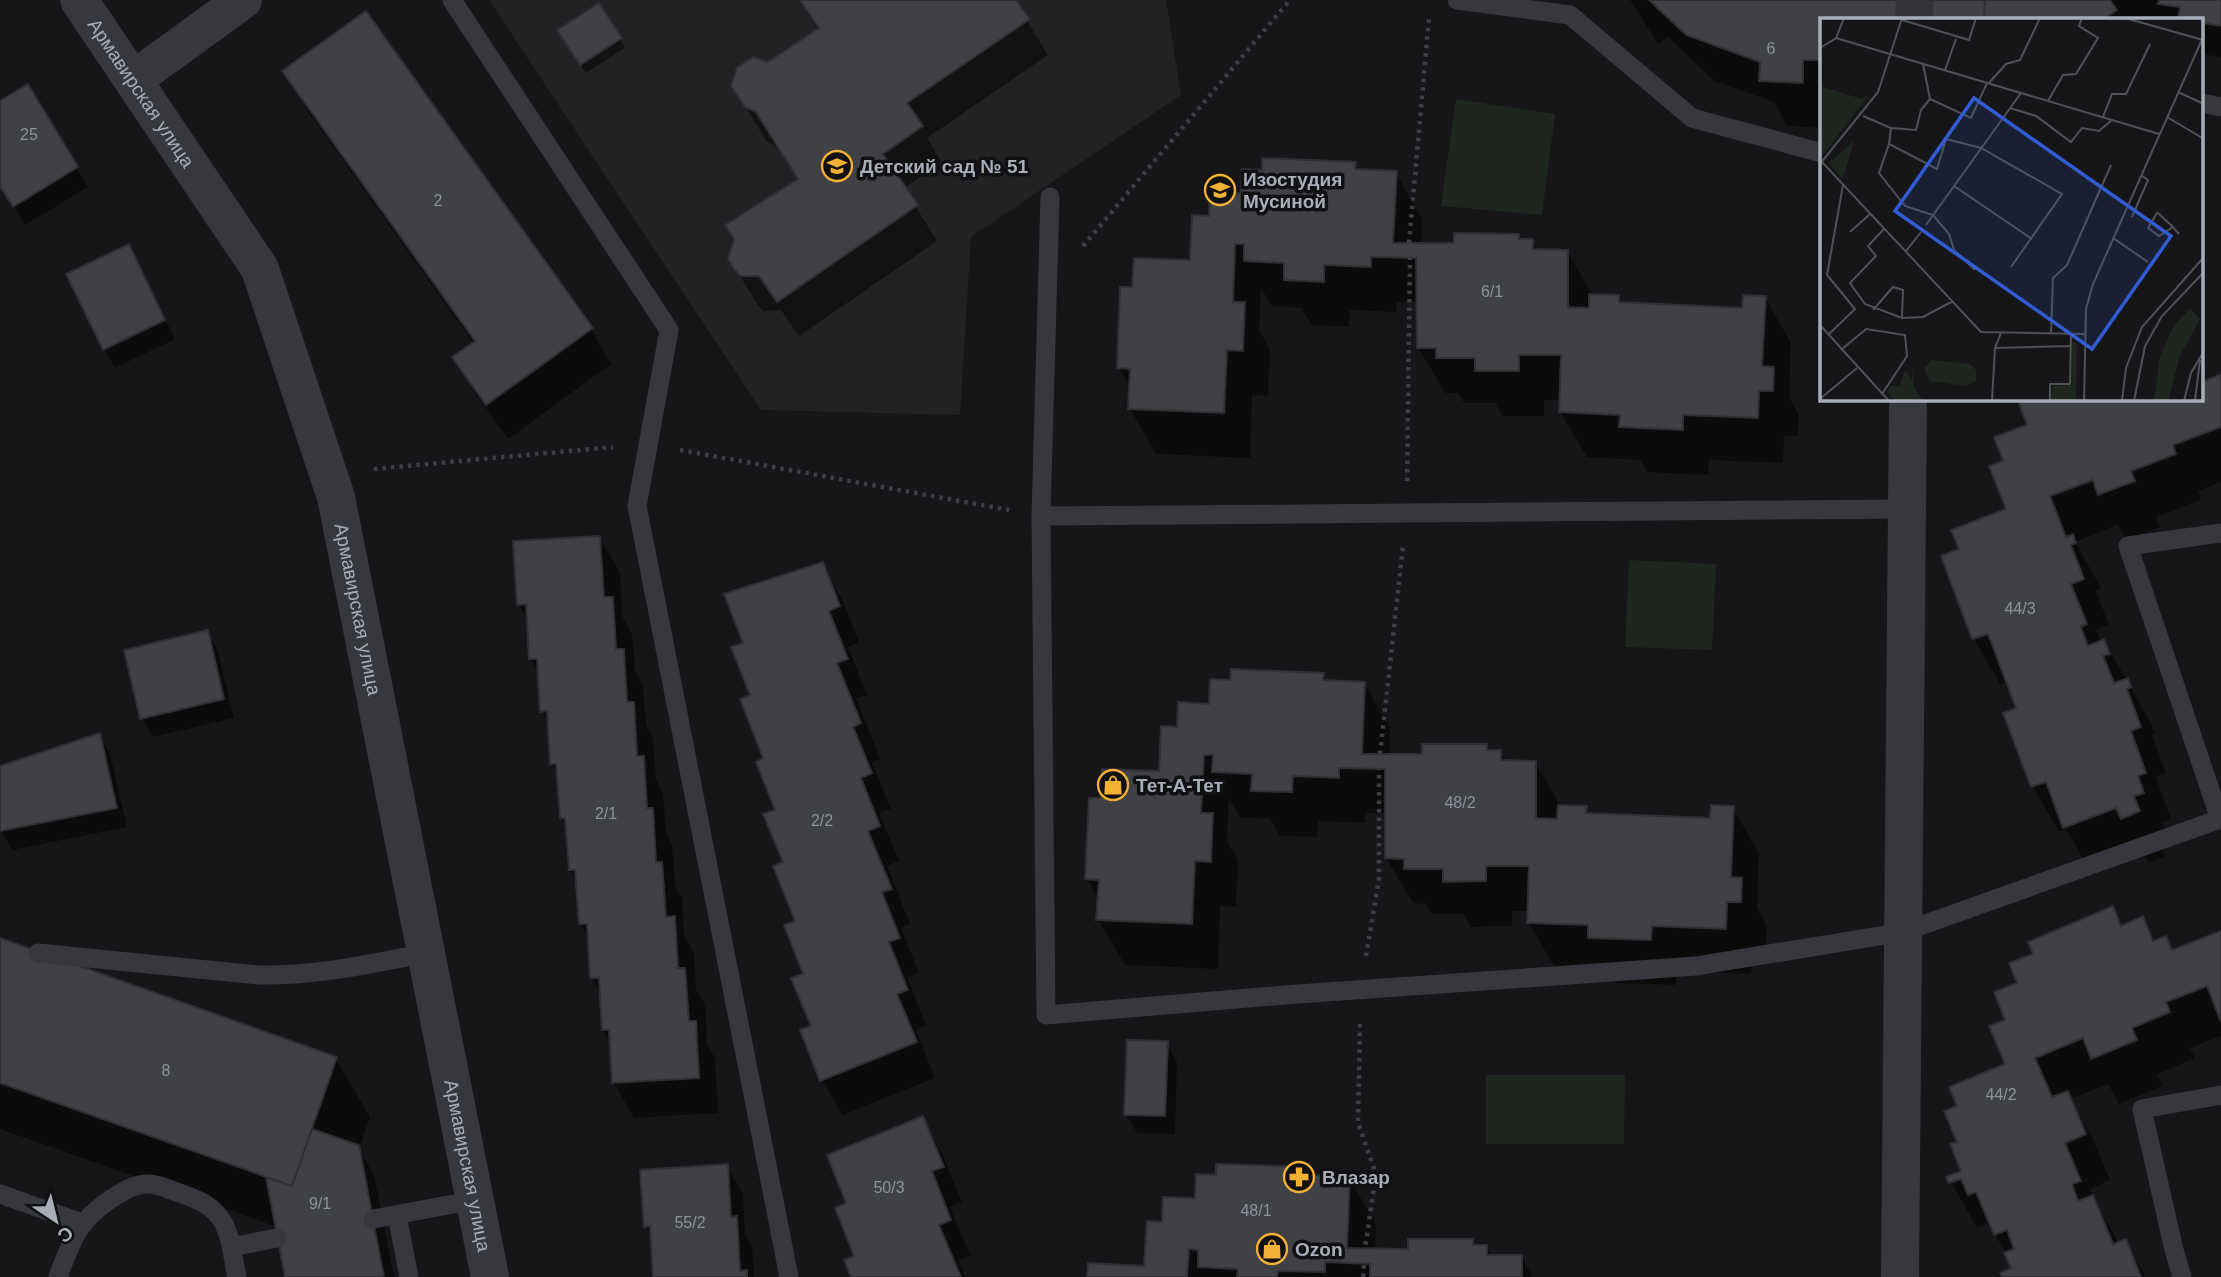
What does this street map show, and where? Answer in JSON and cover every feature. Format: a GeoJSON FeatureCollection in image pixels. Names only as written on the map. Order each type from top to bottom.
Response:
{"type":"FeatureCollection","features":[{"type":"Feature","properties":{"kind":"street","name":"Армавирская улица"},"geometry":{"type":"LineString","coordinates":[[79,0],[260,269],[337,497],[490,1277]]}},
{"type":"Feature","properties":{"kind":"street"},"geometry":{"type":"LineString","coordinates":[[133,80],[237,2]]}},
{"type":"Feature","properties":{"kind":"street"},"geometry":{"type":"LineString","coordinates":[[1900,1277],[1908,401]]}},
{"type":"Feature","properties":{"kind":"lane"},"geometry":{"type":"LineString","coordinates":[[452,0],[669,330],[637,506],[789,1277]]}},
{"type":"Feature","properties":{"kind":"lane"},"geometry":{"type":"LineString","coordinates":[[1457,0],[1570,15],[1692,118],[1820,152]]}},
{"type":"Feature","properties":{"kind":"lane"},"geometry":{"type":"LineString","coordinates":[[1050,197],[1041,516],[1045,1015],[1696,966],[1903,932],[2220,819],[2128,546],[2221,533]]}},
{"type":"Feature","properties":{"kind":"lane"},"geometry":{"type":"LineString","coordinates":[[1041,516],[1907,509]]}},
{"type":"Feature","properties":{"kind":"lane"},"geometry":{"type":"LineString","coordinates":[[38,953],[282,975],[322,973],[426,953]]}},
{"type":"Feature","properties":{"kind":"lane"},"geometry":{"type":"LineString","coordinates":[[2182,1277],[2142,1109],[2221,1095]]}},
{"type":"Feature","properties":{"kind":"lane"},"geometry":{"type":"LineString","coordinates":[[58,1277],[73,1237],[93,1211],[133,1186],[155,1185],[208,1205],[223,1222],[237,1277]]}},
{"type":"Feature","properties":{"kind":"lane"},"geometry":{"type":"LineString","coordinates":[[0,1194],[82,1223]]}},
{"type":"Feature","properties":{"kind":"lane"},"geometry":{"type":"LineString","coordinates":[[373,1219],[475,1200]]}},
{"type":"Feature","properties":{"kind":"lane"},"geometry":{"type":"LineString","coordinates":[[397,1215],[409,1277]]}},
{"type":"Feature","properties":{"kind":"lane"},"geometry":{"type":"LineString","coordinates":[[231,1247],[277,1238]]}},
{"type":"Feature","properties":{"kind":"path"},"geometry":{"type":"LineString","coordinates":[[1047,289],[1290,0]]}},
{"type":"Feature","properties":{"kind":"path"},"geometry":{"type":"LineString","coordinates":[[1409,243],[1429,13]]}},
{"type":"Feature","properties":{"kind":"path"},"geometry":{"type":"LineString","coordinates":[[328,473],[649,444],[1041,516]]}},
{"type":"Feature","properties":{"kind":"path"},"geometry":{"type":"LineString","coordinates":[[1363,1277],[1364,1264]]}},
{"type":"Feature","properties":{"kind":"shaded area","name":"Детский сад № 51"},"geometry":{"type":"Polygon","coordinates":[[[489,0],[1166,0],[1181,95],[971,237],[960,415],[761,410],[489,0]]]}},
{"type":"Feature","properties":{"kind":"shaded area"},"geometry":{"type":"Polygon","coordinates":[[[1456,99],[1555,114],[1542,215],[1441,206],[1456,99]]]}},
{"type":"Feature","properties":{"kind":"shaded area"},"geometry":{"type":"Polygon","coordinates":[[[1629,560],[1716,564],[1712,650],[1625,647],[1629,560]]]}},
{"type":"Feature","properties":{"kind":"shaded area"},"geometry":{"type":"Polygon","coordinates":[[[1486,1075],[1625,1075],[1624,1144],[1486,1144],[1486,1075]]]}},
{"type":"Feature","properties":{"kind":"building"},"geometry":{"type":"Polygon","coordinates":[[[800,0],[1016,0],[1030,19],[907,103],[923,126],[883,154],[918,205],[777,302],[759,276],[741,276],[734,269],[728,259],[734,239],[725,225],[798,179],[756,112],[745,107],[731,86],[737,68],[753,57],[768,62],[819,28],[800,0]]]}},
{"type":"Feature","properties":{"kind":"building"},"geometry":{"type":"Polygon","coordinates":[[[1649,0],[1985,0],[1984,18],[1820,18],[1820,60],[1803,60],[1803,83],[1759,81],[1760,62],[1686,35],[1649,0]]]}},
{"type":"Feature","properties":{"kind":"building"},"geometry":{"type":"Polygon","coordinates":[[[1985,0],[2110,0],[2117,10],[2105,18],[1984,18],[1985,0]]]}},
{"type":"Feature","properties":{"kind":"building"},"geometry":{"type":"Polygon","coordinates":[[[2159,0],[2221,0],[2221,26],[2204,23],[2204,18],[2178,18],[2180,7],[2158,4],[2159,0]]]}},
{"type":"Feature","properties":{"kind":"building"},"geometry":{"type":"Polygon","coordinates":[[[599,3],[622,38],[580,65],[557,30],[599,3]]]}},
{"type":"Feature","properties":{"kind":"building"},"geometry":{"type":"Polygon","coordinates":[[[366,11],[593,328],[486,405],[452,357],[475,341],[282,71],[366,11]]]}},
{"type":"Feature","properties":{"kind":"building"},"geometry":{"type":"Polygon","coordinates":[[[28,84],[78,167],[13,207],[0,186],[0,101],[28,84]]]}},
{"type":"Feature","properties":{"kind":"building"},"geometry":{"type":"Polygon","coordinates":[[[1262,158],[1356,162],[1355,169],[1397,171],[1393,243],[1454,243],[1454,233],[1519,234],[1519,239],[1533,239],[1533,249],[1568,250],[1568,307],[1589,308],[1589,294],[1619,295],[1619,302],[1742,308],[1743,295],[1766,296],[1762,366],[1774,367],[1773,391],[1759,391],[1758,418],[1683,415],[1683,430],[1619,427],[1620,415],[1559,412],[1561,355],[1519,355],[1519,371],[1475,371],[1475,358],[1436,358],[1436,348],[1417,348],[1416,258],[1371,257],[1371,267],[1324,265],[1324,282],[1284,280],[1284,263],[1244,261],[1244,244],[1235,244],[1233,302],[1245,302],[1243,351],[1227,350],[1224,413],[1128,409],[1130,369],[1117,368],[1120,287],[1132,287],[1134,258],[1190,260],[1192,215],[1209,216],[1210,191],[1241,193],[1242,169],[1262,170],[1262,158]]]}},
{"type":"Feature","properties":{"kind":"building"},"geometry":{"type":"Polygon","coordinates":[[[129,244],[165,320],[103,350],[66,274],[129,244]]]}},
{"type":"Feature","properties":{"kind":"building"},"geometry":{"type":"Polygon","coordinates":[[[2221,374],[2221,427],[2173,445],[2176,454],[2131,471],[2135,481],[2098,495],[2093,480],[2050,496],[2066,537],[2073,534],[2076,543],[2071,545],[2084,579],[2071,584],[2087,624],[2081,627],[2088,646],[2104,639],[2110,654],[2103,656],[2114,683],[2128,678],[2131,687],[2127,689],[2141,727],[2131,731],[2146,773],[2138,776],[2144,793],[2134,796],[2140,811],[2121,819],[2116,808],[2063,828],[2046,782],[2031,787],[2003,713],[2016,708],[1988,634],[1972,639],[1941,556],[1959,549],[1951,530],[2006,509],[1989,466],[2003,461],[1994,437],[2027,425],[2019,403],[2204,401],[2204,381],[2221,374]]]}},
{"type":"Feature","properties":{"kind":"building"},"geometry":{"type":"Polygon","coordinates":[[[600,536],[604,597],[613,597],[616,649],[624,649],[627,702],[634,702],[637,756],[644,756],[647,808],[653,808],[656,862],[662,862],[666,917],[675,916],[678,968],[685,968],[689,1021],[696,1021],[699,1078],[612,1083],[609,1030],[602,1030],[599,978],[590,978],[587,924],[579,924],[575,870],[569,870],[565,818],[560,818],[556,764],[550,764],[547,711],[540,712],[537,659],[529,659],[526,604],[517,605],[513,541],[600,536]]]}},
{"type":"Feature","properties":{"kind":"building"},"geometry":{"type":"Polygon","coordinates":[[[823,562],[840,606],[829,611],[848,659],[837,663],[861,723],[853,727],[872,773],[861,778],[880,826],[868,831],[892,889],[882,892],[900,938],[889,942],[908,990],[897,994],[917,1042],[820,1081],[800,1030],[811,1026],[791,978],[803,974],[784,925],[795,921],[773,866],[783,862],[763,814],[775,810],[756,762],[763,758],[740,699],[750,695],[731,647],[743,643],[724,594],[823,562]]]}},
{"type":"Feature","properties":{"kind":"building"},"geometry":{"type":"Polygon","coordinates":[[[208,630],[224,699],[140,719],[124,650],[208,630]]]}},
{"type":"Feature","properties":{"kind":"building"},"geometry":{"type":"Polygon","coordinates":[[[1231,669],[1324,673],[1323,680],[1365,682],[1362,754],[1422,754],[1422,744],[1487,744],[1487,750],[1501,750],[1501,760],[1536,761],[1536,818],[1557,819],[1558,805],[1587,806],[1586,813],[1710,818],[1711,805],[1734,806],[1731,877],[1742,878],[1741,902],[1727,902],[1726,929],[1652,926],[1651,940],[1588,938],[1588,925],[1527,923],[1529,866],[1486,866],[1486,881],[1443,882],[1443,869],[1404,869],[1404,859],[1385,858],[1385,769],[1339,768],[1339,778],[1293,776],[1292,792],[1251,791],[1252,774],[1212,772],[1213,755],[1204,755],[1201,813],[1213,813],[1211,862],[1195,861],[1192,924],[1096,920],[1099,880],[1085,879],[1089,798],[1101,798],[1102,769],[1159,771],[1161,726],[1177,727],[1178,702],[1209,704],[1210,679],[1230,680],[1231,669]]]}},
{"type":"Feature","properties":{"kind":"building"},"geometry":{"type":"Polygon","coordinates":[[[100,733],[117,808],[0,831],[0,766],[100,733]]]}},
{"type":"Feature","properties":{"kind":"building"},"geometry":{"type":"Polygon","coordinates":[[[2113,906],[2121,926],[2143,916],[2153,941],[2166,936],[2172,950],[2221,931],[2221,1022],[2207,986],[2166,1002],[2170,1012],[2132,1028],[2137,1040],[2091,1059],[2083,1038],[2035,1058],[2052,1097],[2068,1091],[2086,1134],[2065,1143],[2081,1181],[2072,1184],[2078,1201],[2093,1195],[2113,1244],[2126,1239],[2141,1277],[2002,1277],[2000,1273],[2011,1268],[2004,1253],[2014,1249],[2007,1230],[1994,1235],[1976,1192],[1968,1195],[1961,1179],[1949,1183],[1946,1177],[1961,1171],[1950,1144],[1957,1142],[1944,1111],[1957,1106],[1949,1087],[2005,1064],[1989,1026],[2005,1020],[1994,992],[2017,983],[2009,963],[2033,954],[2028,942],[2113,906]]]}},
{"type":"Feature","properties":{"kind":"building"},"geometry":{"type":"Polygon","coordinates":[[[0,938],[337,1057],[292,1186],[0,1083],[0,938]]]}},
{"type":"Feature","properties":{"kind":"building"},"geometry":{"type":"Polygon","coordinates":[[[1127,1040],[1168,1041],[1165,1116],[1124,1115],[1127,1040]]]}},
{"type":"Feature","properties":{"kind":"building"},"geometry":{"type":"Polygon","coordinates":[[[923,1116],[944,1167],[932,1171],[951,1220],[939,1225],[961,1277],[851,1277],[844,1260],[854,1256],[835,1208],[846,1203],[827,1155],[923,1116]]]}},
{"type":"Feature","properties":{"kind":"building"},"geometry":{"type":"Polygon","coordinates":[[[312,1129],[359,1145],[384,1277],[285,1277],[266,1177],[292,1186],[312,1129]]]}},
{"type":"Feature","properties":{"kind":"building"},"geometry":{"type":"Polygon","coordinates":[[[728,1164],[731,1217],[737,1216],[740,1271],[747,1270],[747,1277],[653,1277],[650,1226],[644,1227],[640,1170],[728,1164]]]}},
{"type":"Feature","properties":{"kind":"building"},"geometry":{"type":"Polygon","coordinates":[[[1216,1164],[1309,1167],[1309,1175],[1350,1176],[1347,1248],[1408,1249],[1408,1239],[1473,1239],[1473,1245],[1487,1245],[1487,1255],[1522,1255],[1522,1277],[1370,1277],[1370,1264],[1325,1262],[1325,1272],[1278,1271],[1277,1277],[1237,1277],[1238,1269],[1198,1267],[1198,1250],[1189,1249],[1187,1277],[1087,1277],[1088,1263],[1144,1266],[1147,1221],[1162,1222],[1163,1197],[1195,1198],[1196,1174],[1216,1175],[1216,1164]]]}},
{"type":"Feature","properties":{"kind":"tunnel"},"geometry":{"type":"LineString","coordinates":[[1914,18],[1915,0]]}},
{"type":"Feature","properties":{"kind":"place","name":"Детский сад № 51"},"geometry":{"type":"Point","coordinates":[837,166]}},
{"type":"Feature","properties":{"kind":"place","name":"Изостудия Мусиной"},"geometry":{"type":"Point","coordinates":[1220,190]}},
{"type":"Feature","properties":{"kind":"place","name":"Тет-А-Тет"},"geometry":{"type":"Point","coordinates":[1113,785]}},
{"type":"Feature","properties":{"kind":"place","name":"Влазар"},"geometry":{"type":"Point","coordinates":[1299,1177]}},
{"type":"Feature","properties":{"kind":"place","name":"Ozon"},"geometry":{"type":"Point","coordinates":[1272,1249]}}]}
